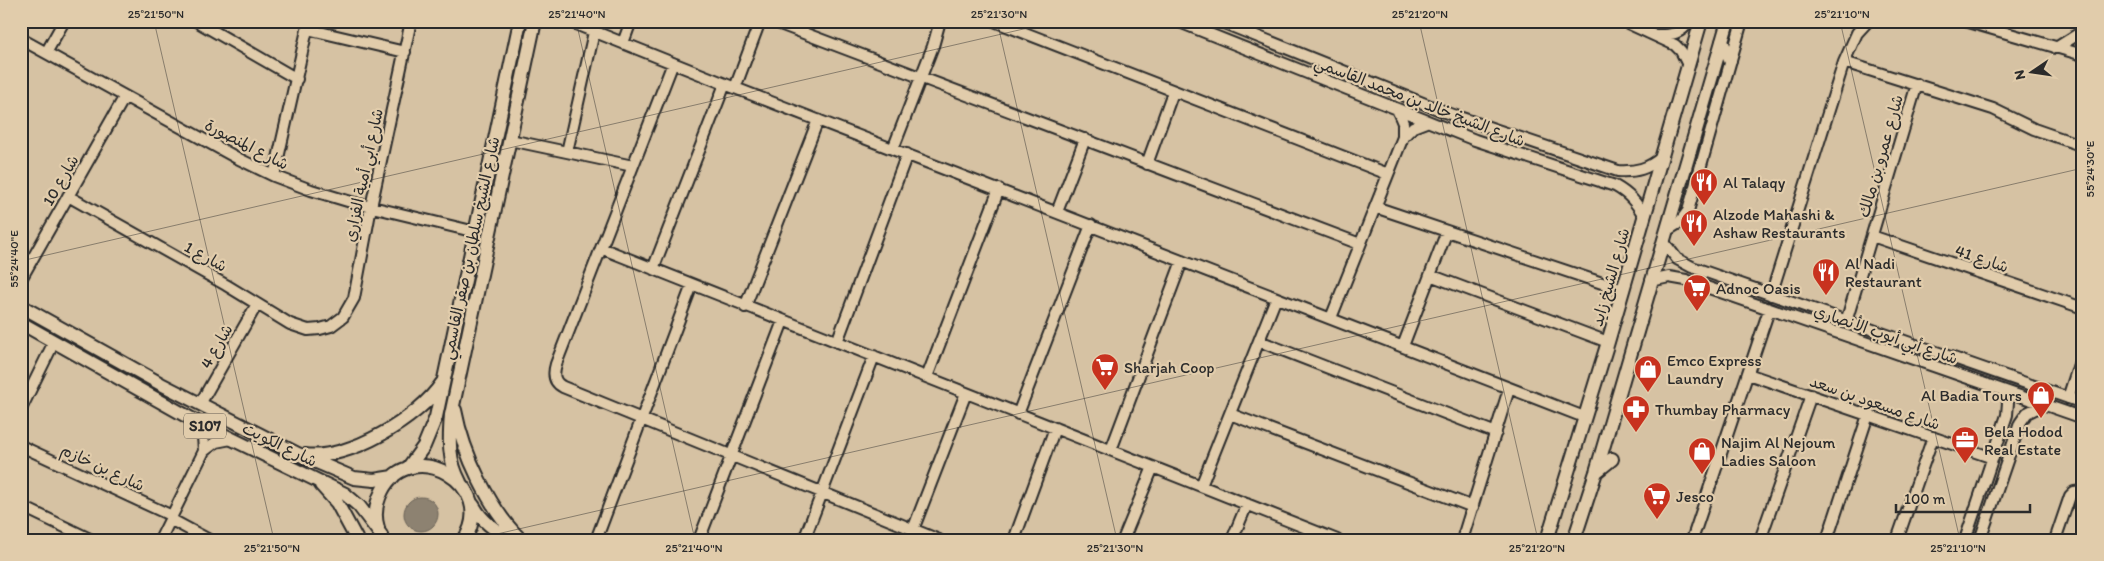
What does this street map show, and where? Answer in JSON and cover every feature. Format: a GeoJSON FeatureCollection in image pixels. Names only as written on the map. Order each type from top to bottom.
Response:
{"type":"FeatureCollection","features":[{"type":"Feature","properties":{"kind":"main road","name":"شارع الشيخ سلطان بن صقر القاسمي"},"geometry":{"type":"LineString","coordinates":[[408,468],[424,446],[436,417],[520,21]]}},
{"type":"Feature","properties":{"kind":"main road","name":"شارع الشيخ زايد"},"geometry":{"type":"LineString","coordinates":[[1547,540],[1608,342],[1701,21]]}},
{"type":"Feature","properties":{"kind":"main road"},"geometry":{"type":"LineString","coordinates":[[1574,540],[1596,472],[1728,21]]}},
{"type":"Feature","properties":{"kind":"main road","name":"شارع الشيخ سلطان بن صقر القاسمي"},"geometry":{"type":"LineString","coordinates":[[470,501],[452,468],[449,433],[535,22]]}},
{"type":"Feature","properties":{"kind":"main road"},"geometry":{"type":"LineString","coordinates":[[1722,41],[1730,60]]}},
{"type":"Feature","properties":{"kind":"main road","name":"شارع الكويت"},"geometry":{"type":"LineString","coordinates":[[21,306],[161,384],[298,454],[354,478],[374,480],[393,477]]}},
{"type":"Feature","properties":{"kind":"main road","name":"شارع الكويت"},"geometry":{"type":"LineString","coordinates":[[21,323],[117,379],[197,422],[337,489],[352,499],[366,513],[382,537]]}},
{"type":"Feature","properties":{"kind":"main road"},"geometry":{"type":"LineString","coordinates":[[117,379],[132,380],[160,393],[164,391],[161,384]]}},
{"type":"Feature","properties":{"kind":"main road"},"geometry":{"type":"LineString","coordinates":[[298,454],[324,456],[336,454],[398,425],[424,405],[444,379]]}},
{"type":"Feature","properties":{"kind":"main road"},"geometry":{"type":"LineString","coordinates":[[454,402],[462,438],[475,469],[500,514],[521,540]]}},
{"type":"Feature","properties":{"kind":"main road"},"geometry":{"type":"LineString","coordinates":[[1596,472],[1612,459]]}},
{"type":"Feature","properties":{"kind":"main road"},"geometry":{"type":"LineString","coordinates":[[382,537],[377,523],[376,510],[378,498],[384,486],[393,477],[408,468],[436,467],[449,472],[460,482]]}},
{"type":"Feature","properties":{"kind":"main road"},"geometry":{"type":"LineString","coordinates":[[311,477],[325,489],[337,504],[357,540]]}},
{"type":"Feature","properties":{"kind":"main road"},"geometry":{"type":"LineString","coordinates":[[464,540],[472,517],[470,501]]}},
{"type":"Feature","properties":{"kind":"main road"},"geometry":{"type":"LineString","coordinates":[[470,501],[480,518],[494,529],[514,540]]}},
{"type":"Feature","properties":{"kind":"street"},"geometry":{"type":"LineString","coordinates":[[46,53],[64,21]]}},
{"type":"Feature","properties":{"kind":"street"},"geometry":{"type":"LineString","coordinates":[[196,21],[297,79]]}},
{"type":"Feature","properties":{"kind":"street","name":"شارع أبي أمية الفزاري"},"geometry":{"type":"LineString","coordinates":[[331,326],[348,312],[354,298],[371,207],[411,21]]}},
{"type":"Feature","properties":{"kind":"street"},"geometry":{"type":"LineString","coordinates":[[568,21],[673,64],[1584,417]]}},
{"type":"Feature","properties":{"kind":"street"},"geometry":{"type":"LineString","coordinates":[[623,43],[631,21]]}},
{"type":"Feature","properties":{"kind":"street"},"geometry":{"type":"LineString","coordinates":[[653,269],[730,86],[760,21]]}},
{"type":"Feature","properties":{"kind":"street"},"geometry":{"type":"LineString","coordinates":[[772,21],[1360,244]]}},
{"type":"Feature","properties":{"kind":"street"},"geometry":{"type":"LineString","coordinates":[[893,149],[936,39],[940,21]]}},
{"type":"Feature","properties":{"kind":"street"},"geometry":{"type":"LineString","coordinates":[[994,21],[1388,174]]}},
{"type":"Feature","properties":{"kind":"street","name":"شارع الشيخ خالد بن محمد القاسمي"},"geometry":{"type":"LineString","coordinates":[[1177,21],[1426,122],[1525,157],[1616,186],[1627,193],[1644,216]]}},
{"type":"Feature","properties":{"kind":"street","name":"شارع الشيخ خالد بن محمد القاسمي"},"geometry":{"type":"LineString","coordinates":[[1219,21],[1450,114],[1591,163],[1618,171],[1630,172],[1652,166],[1663,156]]}},
{"type":"Feature","properties":{"kind":"street"},"geometry":{"type":"LineString","coordinates":[[1623,21],[1675,45],[1681,50],[1688,65]]}},
{"type":"Feature","properties":{"kind":"street"},"geometry":{"type":"LineString","coordinates":[[1656,35],[1676,33],[1684,28],[1689,21]]}},
{"type":"Feature","properties":{"kind":"street"},"geometry":{"type":"LineString","coordinates":[[1664,236],[1679,223],[1688,211],[1742,21]]}},
{"type":"Feature","properties":{"kind":"street"},"geometry":{"type":"LineString","coordinates":[[1771,295],[1844,62],[1857,33],[1868,21]]}},
{"type":"Feature","properties":{"kind":"street"},"geometry":{"type":"LineString","coordinates":[[1965,21],[2083,54]]}},
{"type":"Feature","properties":{"kind":"street"},"geometry":{"type":"LineString","coordinates":[[274,176],[308,25],[404,52]]}},
{"type":"Feature","properties":{"kind":"street"},"geometry":{"type":"LineString","coordinates":[[2056,48],[2083,31]]}},
{"type":"Feature","properties":{"kind":"street"},"geometry":{"type":"LineString","coordinates":[[568,152],[594,32]]}},
{"type":"Feature","properties":{"kind":"street","name":"شارع المنصورة"},"geometry":{"type":"LineString","coordinates":[[21,39],[237,158],[274,176],[311,190],[371,207],[476,232]]}},
{"type":"Feature","properties":{"kind":"street"},"geometry":{"type":"LineString","coordinates":[[1844,62],[1993,109],[2034,130],[2083,146]]}},
{"type":"Feature","properties":{"kind":"street"},"geometry":{"type":"LineString","coordinates":[[673,64],[556,364],[555,380],[563,387],[641,420],[939,540]]}},
{"type":"Feature","properties":{"kind":"street","name":"شارع عمرو بن مالك"},"geometry":{"type":"LineString","coordinates":[[1846,322],[1917,84]]}},
{"type":"Feature","properties":{"kind":"street"},"geometry":{"type":"LineString","coordinates":[[1147,164],[1173,92]]}},
{"type":"Feature","properties":{"kind":"street","name":"شارع 10"},"geometry":{"type":"LineString","coordinates":[[21,279],[125,96]]}},
{"type":"Feature","properties":{"kind":"street"},"geometry":{"type":"LineString","coordinates":[[1331,318],[1403,137],[1403,122],[1397,109]]}},
{"type":"Feature","properties":{"kind":"street"},"geometry":{"type":"LineString","coordinates":[[745,306],[818,120]]}},
{"type":"Feature","properties":{"kind":"street"},"geometry":{"type":"LineString","coordinates":[[1403,137],[1413,127],[1426,122]]}},
{"type":"Feature","properties":{"kind":"street"},"geometry":{"type":"LineString","coordinates":[[1057,212],[1085,139]]}},
{"type":"Feature","properties":{"kind":"street"},"geometry":{"type":"LineString","coordinates":[[510,140],[632,166]]}},
{"type":"Feature","properties":{"kind":"street"},"geometry":{"type":"LineString","coordinates":[[1525,157],[1535,157],[1551,161],[1557,157],[1556,151]]}},
{"type":"Feature","properties":{"kind":"street"},"geometry":{"type":"LineString","coordinates":[[837,342],[906,154]]}},
{"type":"Feature","properties":{"kind":"street"},"geometry":{"type":"LineString","coordinates":[[927,377],[999,190]]}},
{"type":"Feature","properties":{"kind":"street","name":"شارع 1"},"geometry":{"type":"LineString","coordinates":[[68,196],[290,324],[302,329],[314,330],[331,326]]}},
{"type":"Feature","properties":{"kind":"street"},"geometry":{"type":"LineString","coordinates":[[1375,207],[1623,290]]}},
{"type":"Feature","properties":{"kind":"street"},"geometry":{"type":"LineString","coordinates":[[1018,414],[1091,226]]}},
{"type":"Feature","properties":{"kind":"street"},"geometry":{"type":"LineString","coordinates":[[1403,346],[1447,231]]}},
{"type":"Feature","properties":{"kind":"street","name":"شارع أبي أيوب الأنصاري"},"geometry":{"type":"LineString","coordinates":[[1664,236],[1671,252],[1684,264],[2083,403]]}},
{"type":"Feature","properties":{"kind":"street","name":"شارع 41"},"geometry":{"type":"LineString","coordinates":[[1872,236],[2083,308]]}},
{"type":"Feature","properties":{"kind":"street"},"geometry":{"type":"LineString","coordinates":[[601,248],[1247,504],[1324,537],[1337,540]]}},
{"type":"Feature","properties":{"kind":"street"},"geometry":{"type":"LineString","coordinates":[[1111,450],[1182,261]]}},
{"type":"Feature","properties":{"kind":"street"},"geometry":{"type":"LineString","coordinates":[[1704,287],[1706,279],[1712,274]]}},
{"type":"Feature","properties":{"kind":"street"},"geometry":{"type":"LineString","coordinates":[[1430,275],[1608,342]]}},
{"type":"Feature","properties":{"kind":"street","name":"شارع أبي أيوب الأنصاري"},"geometry":{"type":"LineString","coordinates":[[1651,281],[1660,278],[1678,278],[2083,418]]}},
{"type":"Feature","properties":{"kind":"street"},"geometry":{"type":"LineString","coordinates":[[596,540],[692,285]]}},
{"type":"Feature","properties":{"kind":"street"},"geometry":{"type":"LineString","coordinates":[[1201,486],[1276,298]]}},
{"type":"Feature","properties":{"kind":"street","name":"شارع 4"},"geometry":{"type":"LineString","coordinates":[[200,404],[257,304]]}},
{"type":"Feature","properties":{"kind":"street"},"geometry":{"type":"LineString","coordinates":[[1694,539],[1769,310]]}},
{"type":"Feature","properties":{"kind":"street"},"geometry":{"type":"LineString","coordinates":[[700,540],[784,321]]}},
{"type":"Feature","properties":{"kind":"street"},"geometry":{"type":"LineString","coordinates":[[1258,341],[1496,433]]}},
{"type":"Feature","properties":{"kind":"street"},"geometry":{"type":"LineString","coordinates":[[21,409],[54,342]]}},
{"type":"Feature","properties":{"kind":"street"},"geometry":{"type":"LineString","coordinates":[[2068,398],[2083,352]]}},
{"type":"Feature","properties":{"kind":"street"},"geometry":{"type":"LineString","coordinates":[[804,540],[874,356]]}},
{"type":"Feature","properties":{"kind":"street","name":"شارع مسعود بن سعد"},"geometry":{"type":"LineString","coordinates":[[1748,374],[1992,458]]}},
{"type":"Feature","properties":{"kind":"street"},"geometry":{"type":"LineString","coordinates":[[1462,540],[1509,389]]}},
{"type":"Feature","properties":{"kind":"street"},"geometry":{"type":"LineString","coordinates":[[1965,540],[2008,415],[2008,402],[2005,391]]}},
{"type":"Feature","properties":{"kind":"street"},"geometry":{"type":"LineString","coordinates":[[909,540],[966,393]]}},
{"type":"Feature","properties":{"kind":"street"},"geometry":{"type":"LineString","coordinates":[[1760,540],[1811,395]]}},
{"type":"Feature","properties":{"kind":"street"},"geometry":{"type":"LineString","coordinates":[[1980,540],[2020,424],[2027,413],[2043,405]]}},
{"type":"Feature","properties":{"kind":"street"},"geometry":{"type":"LineString","coordinates":[[1230,414],[1473,506]]}},
{"type":"Feature","properties":{"kind":"street"},"geometry":{"type":"LineString","coordinates":[[1827,540],[1868,415]]}},
{"type":"Feature","properties":{"kind":"street"},"geometry":{"type":"LineString","coordinates":[[197,422],[203,436],[204,451]]}},
{"type":"Feature","properties":{"kind":"street"},"geometry":{"type":"LineString","coordinates":[[1014,540],[1055,428]]}},
{"type":"Feature","properties":{"kind":"street"},"geometry":{"type":"LineString","coordinates":[[1897,540],[1933,437]]}},
{"type":"Feature","properties":{"kind":"street"},"geometry":{"type":"LineString","coordinates":[[160,540],[204,451],[216,442],[231,438]]}},
{"type":"Feature","properties":{"kind":"street","name":"شارع بن خازم"},"geometry":{"type":"LineString","coordinates":[[21,446],[171,518],[209,540]]}},
{"type":"Feature","properties":{"kind":"street"},"geometry":{"type":"LineString","coordinates":[[1124,540],[1153,467]]}},
{"type":"Feature","properties":{"kind":"street"},"geometry":{"type":"LineString","coordinates":[[2055,540],[2070,496],[2074,492],[2083,491]]}},
{"type":"Feature","properties":{"kind":"street"},"geometry":{"type":"LineString","coordinates":[[1978,498],[1985,502],[1987,519]]}},
{"type":"Feature","properties":{"kind":"street"},"geometry":{"type":"LineString","coordinates":[[1232,540],[1247,504]]}},
{"type":"Feature","properties":{"kind":"street"},"geometry":{"type":"LineString","coordinates":[[21,506],[92,540]]}},
{"type":"Feature","properties":{"kind":"shaded area"},"geometry":{"type":"Polygon","coordinates":[[[421,497],[433,502],[438,514],[433,526],[421,531],[409,526],[404,514],[409,502],[421,497]]]}},
{"type":"Feature","properties":{"kind":"place","name":"Al Talaqy"},"geometry":{"type":"Point","coordinates":[1704,206]}},
{"type":"Feature","properties":{"kind":"place","name":"Alzode Mahashi & Ashaw Restaurants"},"geometry":{"type":"Point","coordinates":[1694,247]}},
{"type":"Feature","properties":{"kind":"place","name":"Al Nadi Restaurant"},"geometry":{"type":"Point","coordinates":[1826,296]}},
{"type":"Feature","properties":{"kind":"place","name":"Adnoc Oasis"},"geometry":{"type":"Point","coordinates":[1697,312]}},
{"type":"Feature","properties":{"kind":"place","name":"Sharjah Coop"},"geometry":{"type":"Point","coordinates":[1105,391]}},
{"type":"Feature","properties":{"kind":"place","name":"Emco Express Laundry"},"geometry":{"type":"Point","coordinates":[1648,393]}},
{"type":"Feature","properties":{"kind":"place","name":"Al Badia Tours"},"geometry":{"type":"Point","coordinates":[2041,419]}},
{"type":"Feature","properties":{"kind":"place","name":"Thumbay Pharmacy"},"geometry":{"type":"Point","coordinates":[1636,433]}},
{"type":"Feature","properties":{"kind":"place","name":"Bela Hodod Real Estate"},"geometry":{"type":"Point","coordinates":[1965,464]}},
{"type":"Feature","properties":{"kind":"place","name":"Najim Al Nejoum Ladies Saloon"},"geometry":{"type":"Point","coordinates":[1702,475]}},
{"type":"Feature","properties":{"kind":"place","name":"Jesco"},"geometry":{"type":"Point","coordinates":[1657,520]}}]}
